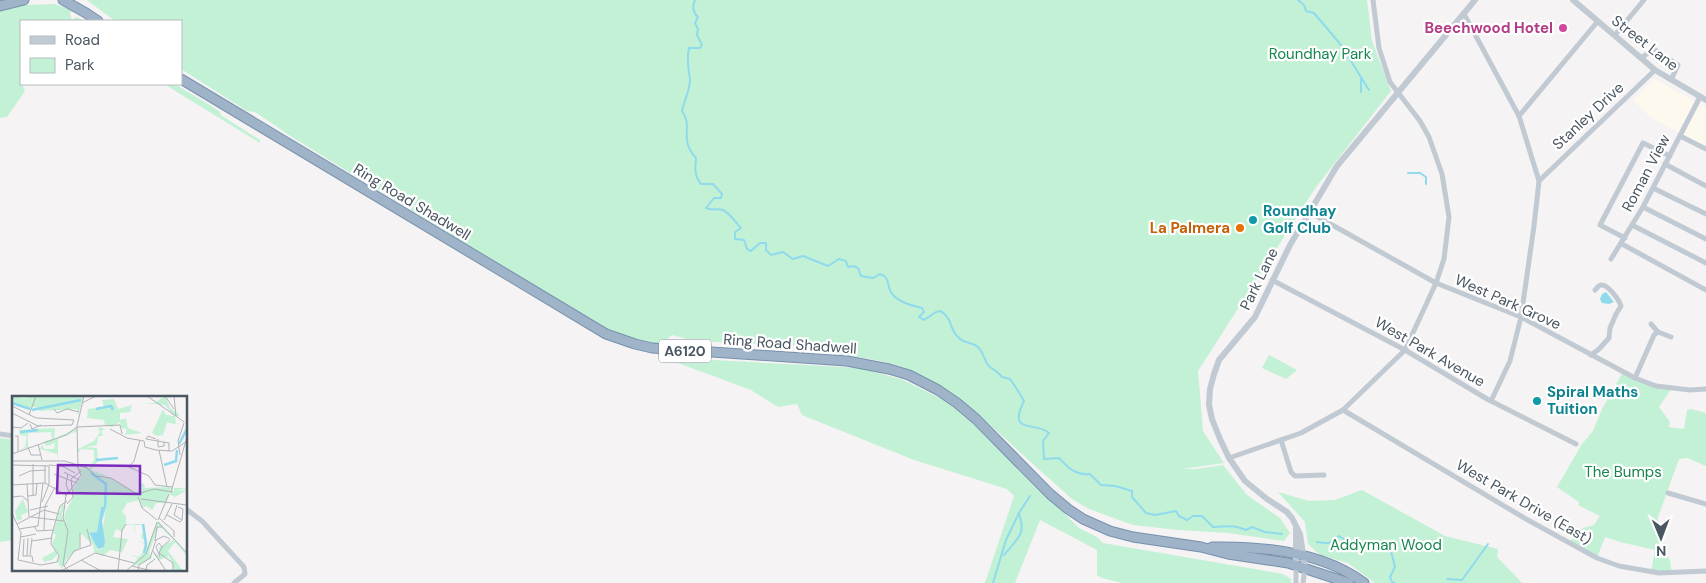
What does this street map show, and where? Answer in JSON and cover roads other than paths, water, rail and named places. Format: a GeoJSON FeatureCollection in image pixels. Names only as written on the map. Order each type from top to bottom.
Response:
{"type":"FeatureCollection","features":[{"type":"Feature","properties":{"kind":"highway"},"geometry":{"type":"LineString","coordinates":[[0,6],[24,0]]}},
{"type":"Feature","properties":{"kind":"highway"},"geometry":{"type":"LineString","coordinates":[[63,0],[96,20]]}},
{"type":"Feature","properties":{"kind":"highway"},"geometry":{"type":"LineString","coordinates":[[76,0],[86,13]]}},
{"type":"Feature","properties":{"kind":"highway","name":"Ring Road Shadwell"},"geometry":{"type":"LineString","coordinates":[[182,80],[606,334],[652,348],[846,360],[910,375],[957,403],[976,419],[1050,494],[1084,519],[1103,528],[1133,537],[1201,547],[1228,554],[1300,566]]}},
{"type":"Feature","properties":{"kind":"highway","name":"Ring Road Shadwell"},"geometry":{"type":"LineString","coordinates":[[1201,547],[1228,546],[1300,555]]}},
{"type":"Feature","properties":{"kind":"highway","name":"A6120"},"geometry":{"type":"LineString","coordinates":[[1300,555],[1323,560],[1364,583]]}},
{"type":"Feature","properties":{"kind":"highway","name":"A6120"},"geometry":{"type":"LineString","coordinates":[[1300,566],[1349,583]]}},
{"type":"Feature","properties":{"kind":"street"},"geometry":{"type":"LineString","coordinates":[[1229,458],[1301,433],[1343,410],[1405,350],[1436,284],[1444,259],[1449,217],[1442,174],[1429,137],[1420,121],[1390,82],[1379,48],[1373,0]]}},
{"type":"Feature","properties":{"kind":"street","name":"Park Lane"},"geometry":{"type":"LineString","coordinates":[[1300,566],[1300,534],[1296,525],[1287,512],[1267,499],[1246,481],[1229,458],[1212,419],[1209,405],[1210,389],[1219,360],[1255,317],[1308,212],[1337,166],[1475,0]]}},
{"type":"Feature","properties":{"kind":"street","name":"Street Lane"},"geometry":{"type":"LineString","coordinates":[[1572,0],[1655,70],[1703,98]]}},
{"type":"Feature","properties":{"kind":"street"},"geometry":{"type":"LineString","coordinates":[[1615,35],[1644,0]]}},
{"type":"Feature","properties":{"kind":"street"},"geometry":{"type":"LineString","coordinates":[[1464,14],[1519,116],[1539,181],[1521,318],[1510,361],[1491,401]]}},
{"type":"Feature","properties":{"kind":"street"},"geometry":{"type":"LineString","coordinates":[[1519,116],[1598,21]]}},
{"type":"Feature","properties":{"kind":"street"},"geometry":{"type":"LineString","coordinates":[[1641,58],[1654,49],[1678,65],[1671,80]]}},
{"type":"Feature","properties":{"kind":"street","name":"Stanley Drive"},"geometry":{"type":"LineString","coordinates":[[1539,181],[1655,70]]}},
{"type":"Feature","properties":{"kind":"street","name":"Roman View"},"geometry":{"type":"LineString","coordinates":[[1611,259],[1622,244],[1680,136],[1703,98]]}},
{"type":"Feature","properties":{"kind":"street"},"geometry":{"type":"LineString","coordinates":[[1680,136],[1706,150]]}},
{"type":"Feature","properties":{"kind":"street"},"geometry":{"type":"LineString","coordinates":[[1625,238],[1600,225],[1643,143],[1670,156]]}},
{"type":"Feature","properties":{"kind":"street"},"geometry":{"type":"LineString","coordinates":[[1665,164],[1706,186]]}},
{"type":"Feature","properties":{"kind":"street"},"geometry":{"type":"LineString","coordinates":[[1653,188],[1706,214]]}},
{"type":"Feature","properties":{"kind":"street"},"geometry":{"type":"LineString","coordinates":[[1643,207],[1706,238]]}},
{"type":"Feature","properties":{"kind":"street","name":"West Park Grove"},"geometry":{"type":"LineString","coordinates":[[1308,212],[1436,284],[1521,318],[1635,378],[1664,387],[1690,390],[1706,389]]}},
{"type":"Feature","properties":{"kind":"street"},"geometry":{"type":"LineString","coordinates":[[1632,225],[1706,263]]}},
{"type":"Feature","properties":{"kind":"street"},"geometry":{"type":"LineString","coordinates":[[1622,244],[1706,290]]}},
{"type":"Feature","properties":{"kind":"street"},"geometry":{"type":"LineString","coordinates":[[1591,355],[1609,338],[1610,328],[1621,306],[1614,294],[1597,279]]}},
{"type":"Feature","properties":{"kind":"street","name":"West Park Avenue"},"geometry":{"type":"LineString","coordinates":[[1272,280],[1405,350],[1491,401],[1576,444]]}},
{"type":"Feature","properties":{"kind":"street"},"geometry":{"type":"LineString","coordinates":[[1595,290],[1602,284]]}},
{"type":"Feature","properties":{"kind":"street"},"geometry":{"type":"LineString","coordinates":[[1651,324],[1658,332],[1671,337]]}},
{"type":"Feature","properties":{"kind":"street"},"geometry":{"type":"LineString","coordinates":[[1635,378],[1654,336],[1658,332]]}},
{"type":"Feature","properties":{"kind":"street","name":"West Park Drive (East)"},"geometry":{"type":"LineString","coordinates":[[1343,410],[1526,519],[1597,558],[1619,566],[1659,573],[1706,570]]}},
{"type":"Feature","properties":{"kind":"street"},"geometry":{"type":"LineString","coordinates":[[1281,440],[1291,472],[1295,476],[1324,475]]}},
{"type":"Feature","properties":{"kind":"street"},"geometry":{"type":"LineString","coordinates":[[1668,493],[1706,504]]}},
{"type":"Feature","properties":{"kind":"street"},"geometry":{"type":"LineString","coordinates":[[188,510],[202,521],[244,567],[245,574],[234,583]]}},
{"type":"Feature","properties":{"kind":"street"},"geometry":{"type":"LineString","coordinates":[[1296,583],[1300,566]]}},
{"type":"Feature","properties":{"kind":"street"},"geometry":{"type":"LineString","coordinates":[[1300,566],[1303,583]]}},
{"type":"Feature","properties":{"kind":"water"},"geometry":{"type":"Polygon","coordinates":[[[1606,292],[1614,302],[1609,304],[1602,303],[1600,299],[1602,294],[1606,292]]]}},
{"type":"Feature","properties":{"kind":"waterway"},"geometry":{"type":"LineString","coordinates":[[695,0],[694,9],[698,17],[695,23],[698,29],[697,35],[702,45],[700,48],[689,48],[690,84],[682,111],[687,123],[688,145],[696,158],[697,178],[701,184],[713,184],[722,194],[721,198],[714,198],[706,208],[723,210],[731,216],[741,228],[735,232],[735,239],[744,240],[747,249],[751,251],[760,243],[766,243],[766,250],[771,255],[783,252],[793,259],[803,256],[828,266],[839,259],[846,261],[848,267],[854,266],[858,268],[861,276],[873,278],[880,274],[883,275],[896,298],[907,304],[922,308],[924,312],[919,317],[924,320],[941,311],[948,318],[953,331],[960,339],[978,347],[990,367],[1002,377],[1010,379],[1024,401],[1019,419],[1021,423],[1049,433],[1043,441],[1044,459],[1059,458],[1076,472],[1090,474],[1101,485],[1115,486],[1132,491],[1132,497],[1146,513],[1155,515],[1176,511],[1179,516],[1187,520],[1193,516],[1202,516],[1213,527],[1234,526],[1246,530],[1252,527],[1265,532],[1282,534]]}},
{"type":"Feature","properties":{"kind":"waterway"},"geometry":{"type":"LineString","coordinates":[[1298,0],[1304,5],[1306,11],[1314,13],[1341,45],[1369,90]]}},
{"type":"Feature","properties":{"kind":"waterway"},"geometry":{"type":"LineString","coordinates":[[1361,79],[1361,92]]}},
{"type":"Feature","properties":{"kind":"waterway"},"geometry":{"type":"LineString","coordinates":[[1408,173],[1420,173],[1426,177],[1426,184]]}},
{"type":"Feature","properties":{"kind":"waterway"},"geometry":{"type":"LineString","coordinates":[[993,583],[1006,540],[1019,513],[1030,496]]}},
{"type":"Feature","properties":{"kind":"waterway"},"geometry":{"type":"LineString","coordinates":[[1004,555],[1021,532],[1022,527],[1019,514]]}},
{"type":"Feature","properties":{"kind":"waterway"},"geometry":{"type":"LineString","coordinates":[[1317,542],[1329,543],[1339,536],[1353,545],[1358,544],[1372,548],[1376,546],[1391,551],[1395,567],[1390,577],[1392,582],[1395,583]]}},
{"type":"Feature","properties":{"kind":"waterway"},"geometry":{"type":"LineString","coordinates":[[1447,579],[1462,580],[1488,544]]}},
{"type":"Feature","properties":{"kind":"place","name":"Beechwood Hotel"},"geometry":{"type":"Point","coordinates":[1563,28]}},
{"type":"Feature","properties":{"kind":"place","name":"Roundhay Golf Club"},"geometry":{"type":"Point","coordinates":[1253,220]}},
{"type":"Feature","properties":{"kind":"place","name":"La Palmera"},"geometry":{"type":"Point","coordinates":[1240,228]}},
{"type":"Feature","properties":{"kind":"place","name":"Spiral Maths Tuition"},"geometry":{"type":"Point","coordinates":[1537,401]}},
{"type":"Feature","properties":{"kind":"park label","name":"Roundhay Park"},"geometry":{"type":"Point","coordinates":[1320,54]}},
{"type":"Feature","properties":{"kind":"park label","name":"The Bumps"},"geometry":{"type":"Point","coordinates":[1623,472]}},
{"type":"Feature","properties":{"kind":"park label","name":"Addyman Wood"},"geometry":{"type":"Point","coordinates":[1386,545]}}]}
